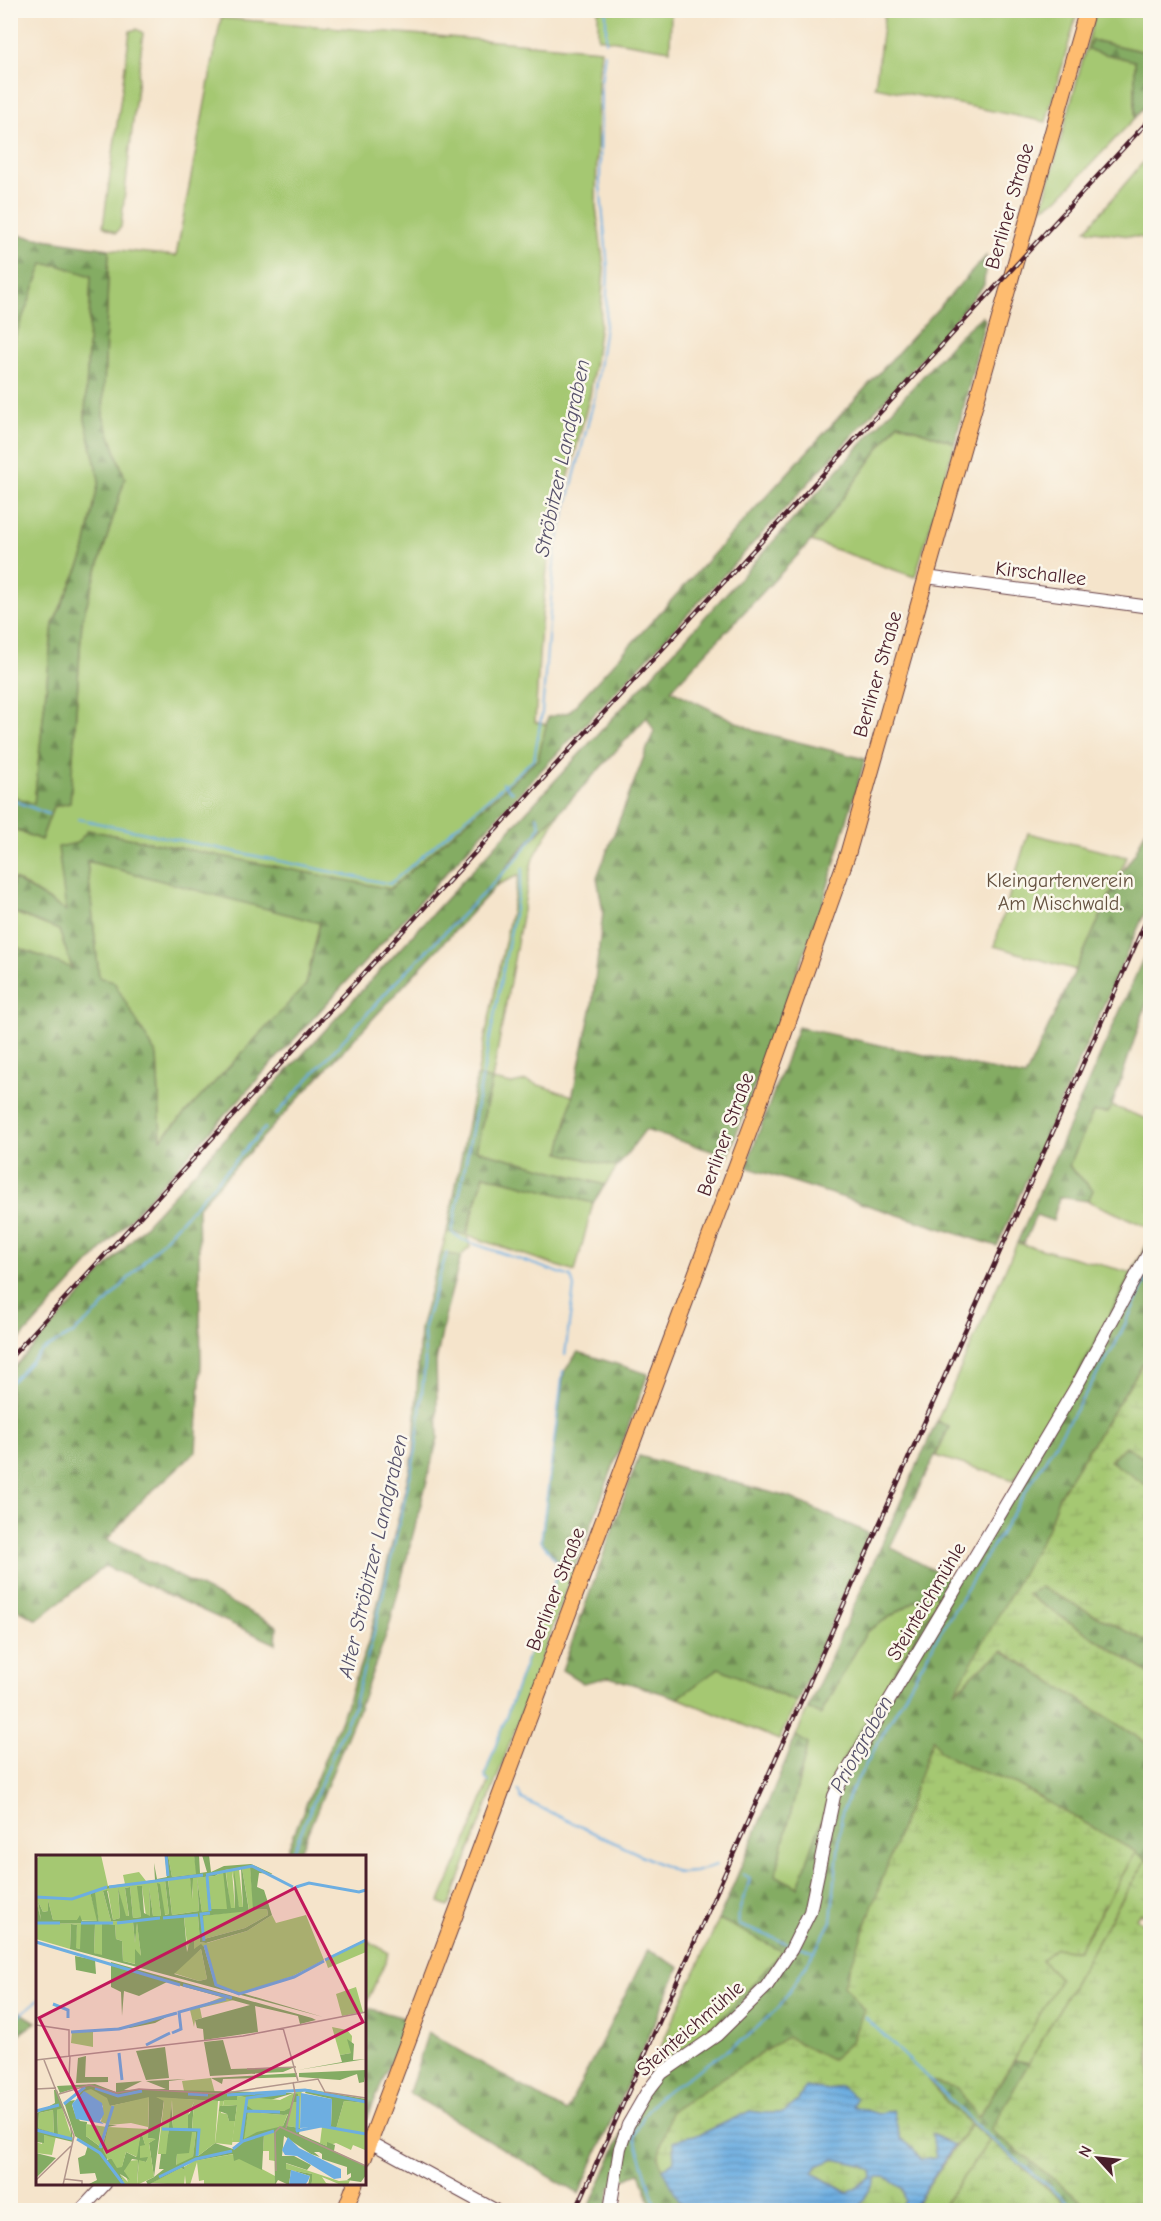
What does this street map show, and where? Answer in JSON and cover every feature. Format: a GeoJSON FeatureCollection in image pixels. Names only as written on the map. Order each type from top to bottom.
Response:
{"type":"FeatureCollection","features":[{"type":"Feature","properties":{"kind":"main road","name":"Berliner Straße"},"geometry":{"type":"LineString","coordinates":[[367,2149],[748,1135],[848,853],[1087,10]]}},
{"type":"Feature","properties":{"kind":"main road"},"geometry":{"type":"LineString","coordinates":[[345,2211],[355,2185]]}},
{"type":"Feature","properties":{"kind":"street","name":"Kirschallee"},"geometry":{"type":"LineString","coordinates":[[926,577],[1150,607]]}},
{"type":"Feature","properties":{"kind":"street","name":"Steinteichmühle"},"geometry":{"type":"LineString","coordinates":[[610,2211],[620,2148],[628,2125],[647,2092],[662,2073],[717,2035],[766,1987],[791,1950],[810,1912],[834,1796],[840,1783],[1080,1380],[1150,1250]]}},
{"type":"Feature","properties":{"kind":"street","name":"Berliner Straße"},"geometry":{"type":"LineString","coordinates":[[367,2149],[495,2211]]}},
{"type":"Feature","properties":{"kind":"street"},"geometry":{"type":"LineString","coordinates":[[81,2211],[104,2185]]}},
{"type":"Feature","properties":{"kind":"green space"},"geometry":{"type":"Polygon","coordinates":[[[598,11],[671,11],[670,50],[598,38],[598,11]]]}},
{"type":"Feature","properties":{"kind":"green space"},"geometry":{"type":"Polygon","coordinates":[[[885,11],[1078,11],[1046,122],[875,87],[885,11]]]}},
{"type":"Feature","properties":{"kind":"green space"},"geometry":{"type":"Polygon","coordinates":[[[1096,11],[1150,11],[1150,53],[1091,40],[1088,50],[1135,61],[1135,118],[1058,199],[1042,208],[1096,11]]]}},
{"type":"Feature","properties":{"kind":"green space"},"geometry":{"type":"Polygon","coordinates":[[[221,18],[601,50],[598,82],[596,207],[604,268],[600,323],[590,395],[549,551],[541,625],[535,722],[548,725],[538,759],[390,889],[88,830],[66,911],[15,879],[11,894],[11,828],[41,840],[53,807],[70,803],[82,620],[125,478],[103,416],[109,249],[176,256],[221,18]]]}},
{"type":"Feature","properties":{"kind":"green space"},"geometry":{"type":"Polygon","coordinates":[[[137,29],[143,33],[121,227],[116,233],[103,226],[130,31],[137,29]]]}},
{"type":"Feature","properties":{"kind":"green space"},"geometry":{"type":"Polygon","coordinates":[[[1091,40],[1150,53],[1150,100],[1135,118],[1135,61],[1088,50],[1091,40]]]}},
{"type":"Feature","properties":{"kind":"green space"},"geometry":{"type":"Polygon","coordinates":[[[1150,154],[1150,239],[1086,230],[1150,154]]]}},
{"type":"Feature","properties":{"kind":"green space"},"geometry":{"type":"Polygon","coordinates":[[[11,234],[109,249],[103,416],[125,478],[82,620],[70,803],[53,807],[41,840],[11,828],[11,795],[34,804],[53,624],[83,558],[99,480],[85,419],[91,276],[58,265],[43,264],[11,348],[11,234]]]}},
{"type":"Feature","properties":{"kind":"green space"},"geometry":{"type":"Polygon","coordinates":[[[986,256],[984,285],[906,377],[652,653],[499,815],[11,1349],[11,945],[72,968],[59,930],[11,911],[14,879],[66,911],[58,847],[77,843],[88,830],[390,889],[538,759],[548,717],[569,712],[986,256]],[[87,861],[99,977],[114,982],[157,1056],[161,1139],[306,985],[320,923],[87,861]]]}},
{"type":"Feature","properties":{"kind":"green space"},"geometry":{"type":"Polygon","coordinates":[[[43,263],[91,275],[85,419],[100,480],[83,558],[53,624],[34,805],[11,795],[10,348],[43,263]]]}},
{"type":"Feature","properties":{"kind":"green space"},"geometry":{"type":"Polygon","coordinates":[[[982,316],[985,320],[955,443],[898,423],[811,541],[671,690],[755,731],[865,759],[822,906],[728,1156],[645,1130],[617,1167],[560,1153],[592,1006],[603,912],[597,877],[654,731],[647,717],[559,812],[524,846],[502,874],[497,885],[198,1207],[201,1363],[196,1451],[137,1505],[107,1540],[277,1626],[276,1644],[105,1566],[37,1620],[11,1606],[10,1372],[657,670],[960,335],[982,316]]]}},
{"type":"Feature","properties":{"kind":"green space"},"geometry":{"type":"Polygon","coordinates":[[[898,423],[955,443],[915,577],[811,541],[898,423]]]}},
{"type":"Feature","properties":{"kind":"green space"},"geometry":{"type":"Polygon","coordinates":[[[560,811],[532,861],[492,1080],[512,1084],[526,1081],[573,1096],[560,1153],[617,1167],[605,1185],[476,1150],[492,1081],[477,1076],[519,875],[497,885],[503,870],[560,811]]]}},
{"type":"Feature","properties":{"kind":"green space"},"geometry":{"type":"Polygon","coordinates":[[[1150,821],[1150,901],[997,1246],[746,1167],[798,1027],[1025,1077],[1120,875],[1135,853],[1150,821]]]}},
{"type":"Feature","properties":{"kind":"green space","name":"Kleingartenverein Am Mischwald."},"geometry":{"type":"Polygon","coordinates":[[[1028,833],[1127,857],[1076,970],[994,946],[1028,833]]]}},
{"type":"Feature","properties":{"kind":"green space"},"geometry":{"type":"Polygon","coordinates":[[[87,861],[320,922],[306,985],[161,1140],[157,1056],[99,977],[87,861]]]}},
{"type":"Feature","properties":{"kind":"green space"},"geometry":{"type":"Polygon","coordinates":[[[10,911],[59,930],[73,969],[11,945],[10,911]]]}},
{"type":"Feature","properties":{"kind":"green space"},"geometry":{"type":"Polygon","coordinates":[[[1150,943],[1150,993],[1112,1106],[1108,1113],[1093,1112],[1069,1166],[1093,1190],[1088,1201],[1059,1197],[1053,1221],[1036,1215],[1024,1243],[1017,1243],[1150,943]]]}},
{"type":"Feature","properties":{"kind":"green space"},"geometry":{"type":"Polygon","coordinates":[[[477,1076],[492,1080],[476,1150],[605,1185],[593,1203],[484,1175],[466,1235],[447,1232],[477,1076]]]}},
{"type":"Feature","properties":{"kind":"green space"},"geometry":{"type":"Polygon","coordinates":[[[1112,1106],[1150,1120],[1150,1228],[1088,1201],[1093,1190],[1069,1166],[1093,1112],[1108,1113],[1112,1106]]]}},
{"type":"Feature","properties":{"kind":"green space"},"geometry":{"type":"Polygon","coordinates":[[[484,1175],[593,1203],[575,1272],[467,1235],[484,1175]]]}},
{"type":"Feature","properties":{"kind":"green space"},"geometry":{"type":"Polygon","coordinates":[[[447,1232],[467,1235],[470,1247],[461,1256],[441,1253],[447,1232]]]}},
{"type":"Feature","properties":{"kind":"green space"},"geometry":{"type":"Polygon","coordinates":[[[1150,1238],[1150,1353],[1059,1496],[1048,1528],[957,1690],[1003,1651],[1150,1745],[1150,1861],[1016,1784],[966,1766],[938,1751],[933,1740],[864,2010],[852,2041],[831,2060],[658,2157],[684,2210],[652,2210],[640,2172],[610,2187],[608,2210],[588,2210],[651,2068],[686,2050],[704,2035],[739,2000],[782,1951],[719,1919],[796,1736],[808,1744],[775,1875],[798,1887],[843,1760],[939,1597],[929,1592],[867,1631],[820,1715],[808,1708],[937,1421],[949,1427],[890,1547],[955,1582],[1019,1486],[1150,1238]]]}},
{"type":"Feature","properties":{"kind":"green space"},"geometry":{"type":"Polygon","coordinates":[[[1017,1243],[1133,1273],[1130,1299],[1014,1480],[936,1456],[949,1427],[937,1421],[1017,1243]]]}},
{"type":"Feature","properties":{"kind":"green space"},"geometry":{"type":"Polygon","coordinates":[[[441,1253],[461,1256],[436,1362],[438,1438],[389,1627],[359,1708],[298,1855],[285,1855],[345,1709],[370,1637],[414,1451],[420,1328],[441,1253]]]}},
{"type":"Feature","properties":{"kind":"green space"},"geometry":{"type":"Polygon","coordinates":[[[578,1352],[648,1374],[573,1573],[559,1563],[541,1541],[564,1372],[578,1352]]]}},
{"type":"Feature","properties":{"kind":"green space"},"geometry":{"type":"Polygon","coordinates":[[[1150,1353],[1150,1462],[1125,1446],[1110,1461],[1150,1488],[1150,1643],[1041,1587],[1026,1594],[1150,1674],[1150,1745],[1003,1651],[955,1692],[1048,1528],[1059,1496],[1150,1353]]]}},
{"type":"Feature","properties":{"kind":"green space"},"geometry":{"type":"Polygon","coordinates":[[[1125,1446],[1150,1462],[1150,1488],[1110,1461],[1125,1446]]]}},
{"type":"Feature","properties":{"kind":"green space"},"geometry":{"type":"Polygon","coordinates":[[[639,1456],[791,1498],[870,1534],[797,1702],[719,1668],[678,1698],[609,1677],[583,1683],[562,1670],[639,1456]]]}},
{"type":"Feature","properties":{"kind":"green space"},"geometry":{"type":"Polygon","coordinates":[[[559,1563],[573,1573],[449,1907],[439,1903],[489,1782],[485,1775],[556,1579],[559,1563]]]}},
{"type":"Feature","properties":{"kind":"green space"},"geometry":{"type":"Polygon","coordinates":[[[1041,1587],[1150,1643],[1150,1674],[1025,1594],[1041,1587]]]}},
{"type":"Feature","properties":{"kind":"green space"},"geometry":{"type":"Polygon","coordinates":[[[929,1592],[939,1596],[843,1760],[798,1888],[775,1875],[808,1744],[796,1736],[808,1708],[821,1714],[867,1631],[929,1592]]]}},
{"type":"Feature","properties":{"kind":"green space"},"geometry":{"type":"Polygon","coordinates":[[[719,1668],[797,1702],[779,1740],[678,1698],[719,1668]]]}},
{"type":"Feature","properties":{"kind":"green space"},"geometry":{"type":"Polygon","coordinates":[[[933,1739],[939,1751],[966,1766],[1016,1784],[1136,1852],[1078,1951],[1056,1948],[1041,1960],[1060,1979],[978,2118],[958,2088],[928,2080],[950,2106],[971,2124],[954,2146],[933,2134],[936,2159],[921,2160],[913,2148],[900,2138],[892,2110],[878,2114],[852,2106],[840,2086],[829,2090],[805,2087],[798,2101],[783,2113],[750,2111],[701,2134],[684,2137],[674,2161],[663,2169],[658,2157],[671,2111],[787,2037],[831,2060],[852,2041],[864,2010],[844,1985],[933,1739]]]}},
{"type":"Feature","properties":{"kind":"green space"},"geometry":{"type":"Polygon","coordinates":[[[1136,1852],[1147,1859],[1113,1914],[1029,2063],[1014,2060],[1059,1979],[1041,1960],[1056,1948],[1078,1951],[1136,1852]]]}},
{"type":"Feature","properties":{"kind":"green space"},"geometry":{"type":"Polygon","coordinates":[[[1147,1859],[1150,1861],[1150,1918],[1140,1913],[1136,1918],[1150,1929],[1150,2210],[1093,2210],[991,2130],[1113,1914],[1147,1859]]]}},
{"type":"Feature","properties":{"kind":"green space"},"geometry":{"type":"Polygon","coordinates":[[[719,1919],[783,1951],[704,2035],[686,2050],[651,2068],[719,1919]]]}},
{"type":"Feature","properties":{"kind":"green space"},"geometry":{"type":"Polygon","coordinates":[[[366,1940],[389,1953],[366,2004],[366,1940]]]}},
{"type":"Feature","properties":{"kind":"green space"},"geometry":{"type":"Polygon","coordinates":[[[648,1950],[679,1967],[579,2194],[409,2093],[428,2032],[566,2112],[648,1950]]]}},
{"type":"Feature","properties":{"kind":"green space"},"geometry":{"type":"Polygon","coordinates":[[[10,2006],[36,2022],[11,2040],[10,2040],[10,2006]]]}},
{"type":"Feature","properties":{"kind":"green space"},"geometry":{"type":"Polygon","coordinates":[[[366,2008],[408,2019],[366,2120],[366,2008]]]}},
{"type":"Feature","properties":{"kind":"green space"},"geometry":{"type":"Polygon","coordinates":[[[1014,2060],[1029,2063],[991,2130],[1093,2210],[1072,2210],[950,2106],[927,2080],[958,2087],[978,2117],[1014,2060]]]}},
{"type":"Feature","properties":{"kind":"green space"},"geometry":{"type":"Polygon","coordinates":[[[971,2124],[990,2140],[940,2210],[912,2210],[971,2124]]]}},
{"type":"Feature","properties":{"kind":"green space"},"geometry":{"type":"Polygon","coordinates":[[[991,2140],[1072,2210],[940,2210],[991,2140]]]}},
{"type":"Feature","properties":{"kind":"green space"},"geometry":{"type":"Polygon","coordinates":[[[834,2159],[862,2165],[871,2170],[872,2177],[848,2193],[813,2173],[817,2166],[834,2159]]]}},
{"type":"Feature","properties":{"kind":"green space"},"geometry":{"type":"Polygon","coordinates":[[[877,2177],[885,2177],[903,2189],[905,2201],[900,2210],[869,2210],[861,2204],[877,2177]]]}},
{"type":"Feature","properties":{"kind":"water"},"geometry":{"type":"Polygon","coordinates":[[[840,2086],[856,2098],[853,2106],[878,2114],[893,2110],[900,2138],[913,2148],[921,2160],[936,2158],[932,2134],[954,2146],[912,2210],[900,2210],[905,2201],[903,2189],[885,2177],[877,2177],[861,2204],[869,2210],[817,2210],[801,2206],[795,2210],[684,2210],[663,2169],[674,2161],[673,2142],[701,2134],[750,2111],[783,2113],[798,2101],[805,2087],[829,2090],[840,2086]],[[834,2159],[817,2166],[813,2173],[847,2193],[872,2177],[871,2170],[862,2165],[834,2159]]]}},
{"type":"Feature","properties":{"kind":"waterway","name":"Ströbitzer Landgraben"},"geometry":{"type":"LineString","coordinates":[[606,10],[606,42]]}},
{"type":"Feature","properties":{"kind":"waterway","name":"Ströbitzer Landgraben"},"geometry":{"type":"LineString","coordinates":[[78,819],[390,884],[534,759],[542,713],[555,551],[595,396],[606,319],[608,268],[600,184],[601,82],[605,53]]}},
{"type":"Feature","properties":{"kind":"waterway"},"geometry":{"type":"LineString","coordinates":[[503,783],[512,792]]}},
{"type":"Feature","properties":{"kind":"waterway"},"geometry":{"type":"LineString","coordinates":[[10,799],[48,814]]}},
{"type":"Feature","properties":{"kind":"waterway"},"geometry":{"type":"LineString","coordinates":[[276,1115],[392,986],[516,860],[537,832],[540,825],[537,816]]}},
{"type":"Feature","properties":{"kind":"waterway"},"geometry":{"type":"LineString","coordinates":[[523,868],[452,1233],[463,1240],[571,1277],[574,1287],[565,1355]]}},
{"type":"Feature","properties":{"kind":"waterway"},"geometry":{"type":"LineString","coordinates":[[10,1383],[41,1351],[72,1334],[98,1312],[265,1128]]}},
{"type":"Feature","properties":{"kind":"waterway","name":"Alter Ströbitzer Landgraben"},"geometry":{"type":"LineString","coordinates":[[291,1855],[353,1707],[373,1637],[416,1450],[425,1364],[424,1326],[447,1252]]}},
{"type":"Feature","properties":{"kind":"waterway","name":"Priorgraben"},"geometry":{"type":"LineString","coordinates":[[657,2210],[634,2136],[643,2117],[658,2097],[747,2037],[779,2007],[815,1951],[831,1921],[842,1812],[852,1789],[937,1638],[1115,1345],[1150,1272]]}},
{"type":"Feature","properties":{"kind":"waterway"},"geometry":{"type":"LineString","coordinates":[[489,1782],[485,1775],[556,1579],[558,1564],[541,1541],[563,1371]]}},
{"type":"Feature","properties":{"kind":"waterway"},"geometry":{"type":"LineString","coordinates":[[518,1791],[522,1799],[679,1873],[695,1872],[716,1865]]}},
{"type":"Feature","properties":{"kind":"waterway"},"geometry":{"type":"LineString","coordinates":[[743,1874],[750,1878],[740,1907],[739,1925],[787,1943]]}},
{"type":"Feature","properties":{"kind":"waterway"},"geometry":{"type":"LineString","coordinates":[[799,1947],[815,1951]]}},
{"type":"Feature","properties":{"kind":"waterway","name":"Alter Ströbitzer Landgraben"},"geometry":{"type":"LineString","coordinates":[[10,2023],[36,2002]]}},
{"type":"Feature","properties":{"kind":"waterway"},"geometry":{"type":"LineString","coordinates":[[865,2017],[980,2129],[1076,2210]]}},
{"type":"Feature","properties":{"kind":"railway"},"geometry":{"type":"LineString","coordinates":[[10,1358],[1150,119]]}},
{"type":"Feature","properties":{"kind":"railway"},"geometry":{"type":"LineString","coordinates":[[576,2210],[1150,912]]}}]}
